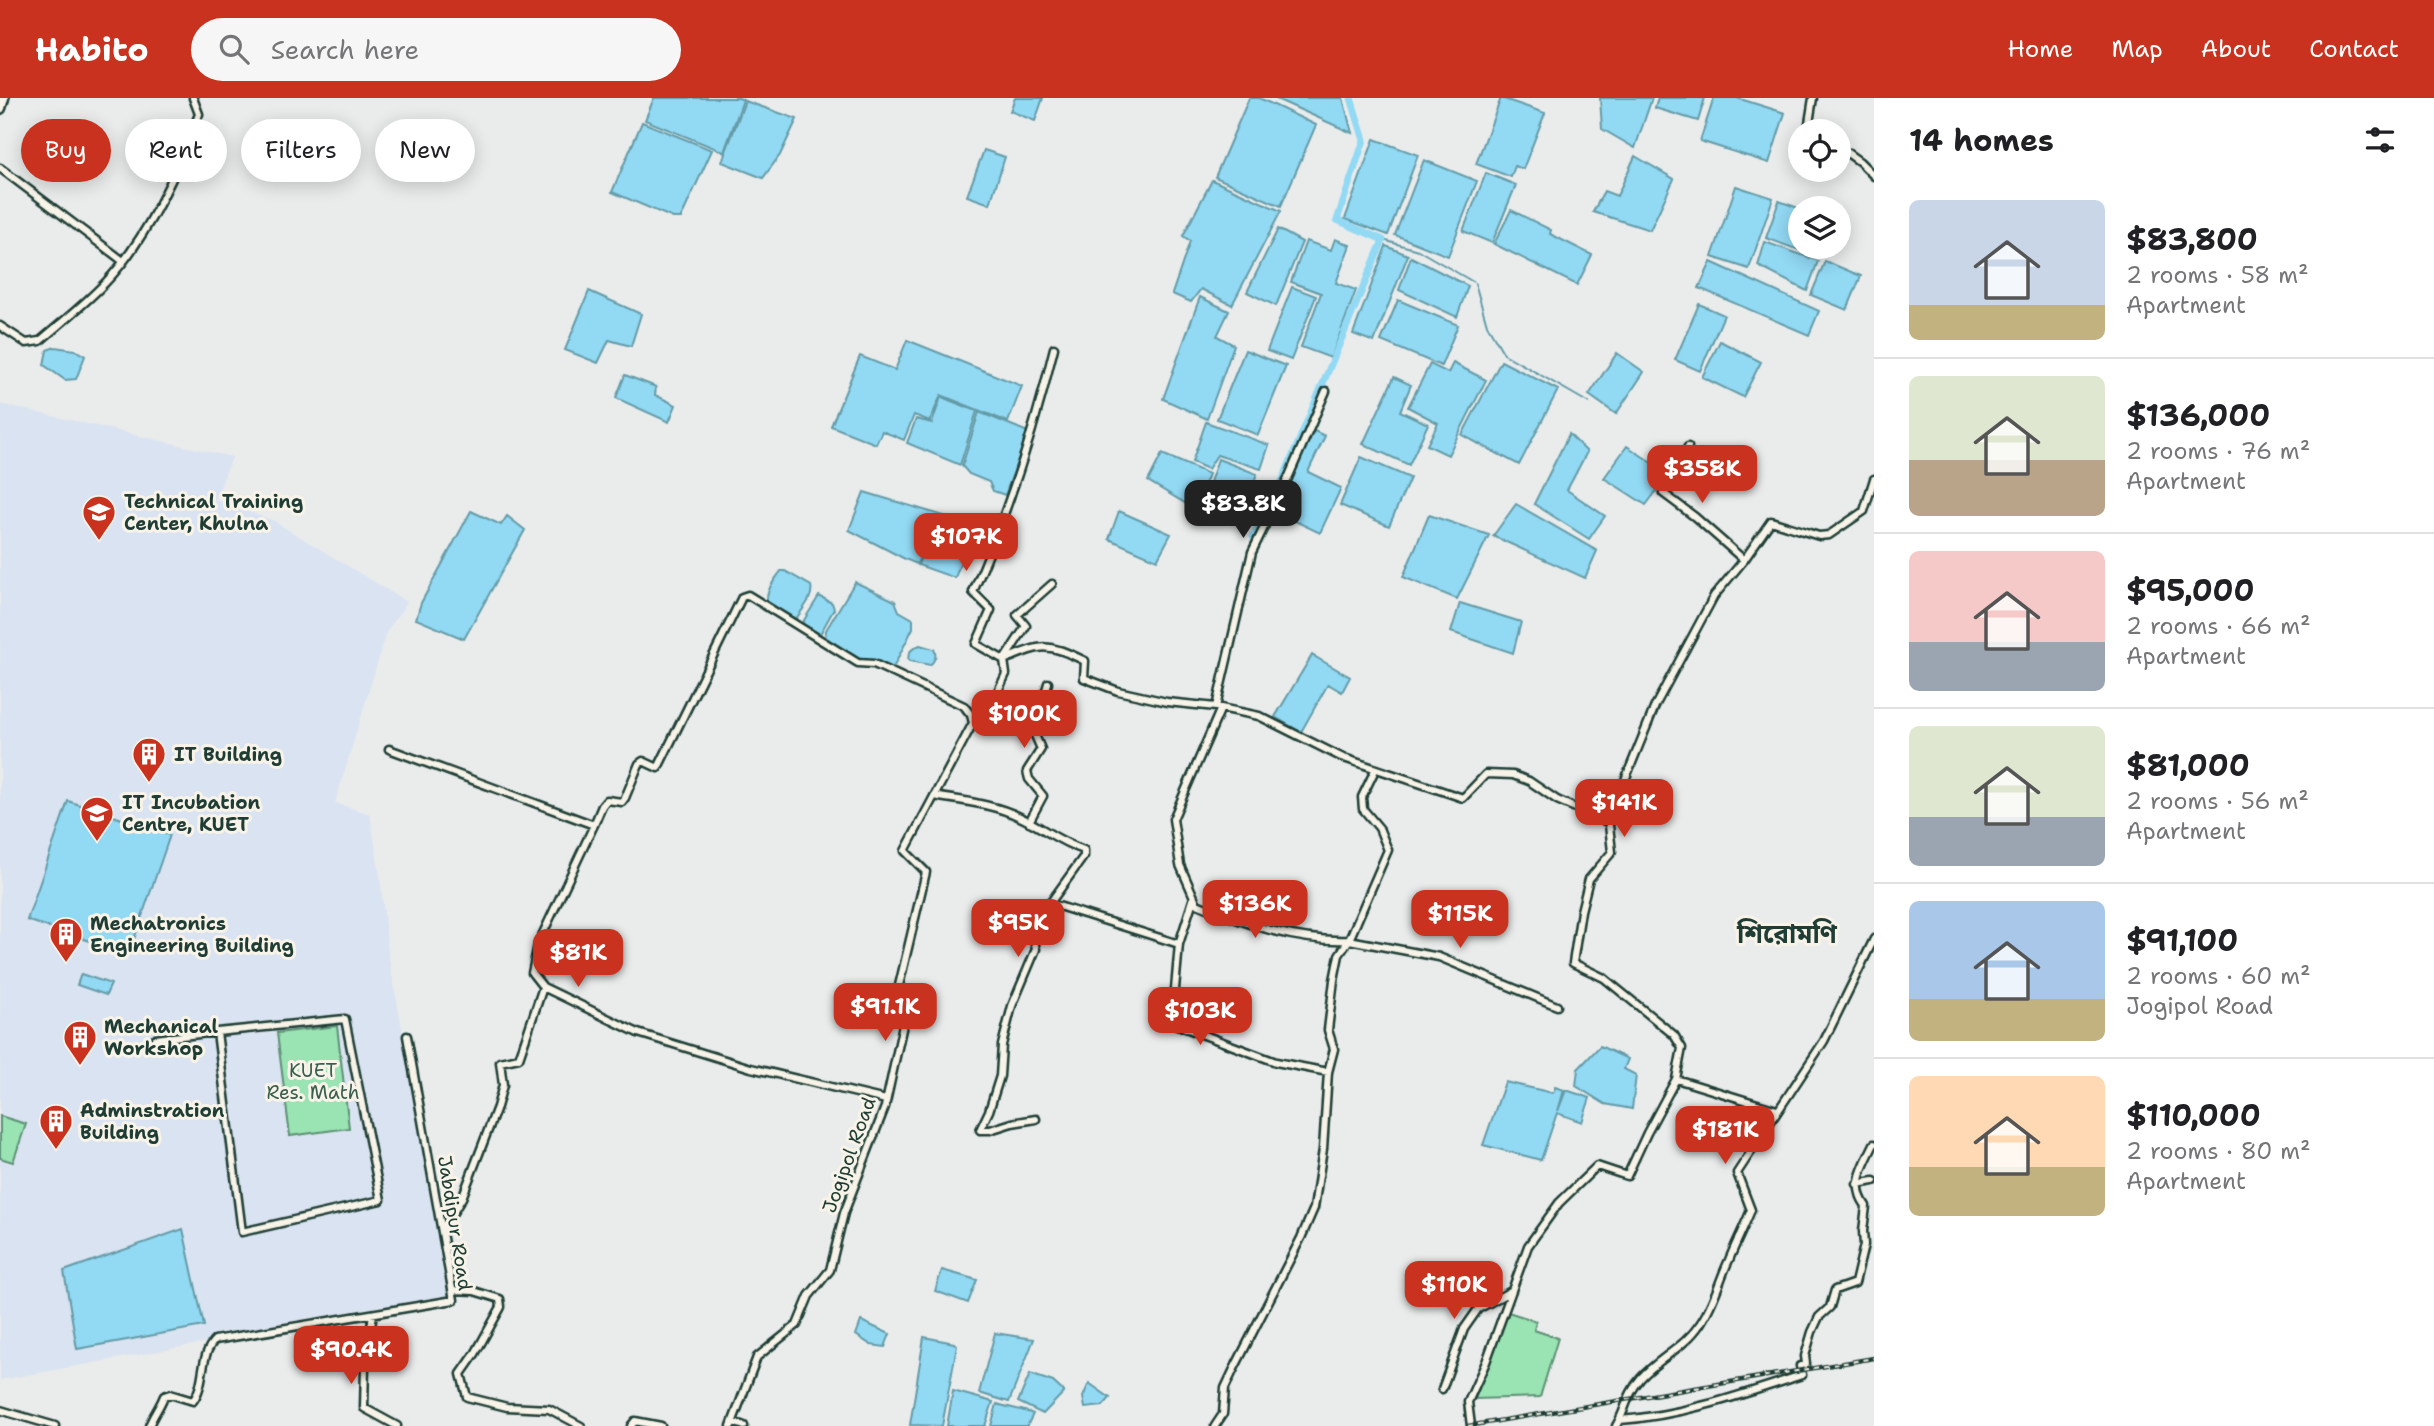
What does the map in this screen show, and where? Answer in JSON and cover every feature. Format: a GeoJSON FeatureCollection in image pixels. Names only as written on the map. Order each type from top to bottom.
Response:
{"type":"FeatureCollection","features":[{"type":"Feature","properties":{"kind":"street"},"geometry":{"type":"LineString","coordinates":[[0,326],[26,343],[40,341],[106,283],[149,223],[189,142],[200,114],[192,98]]}},
{"type":"Feature","properties":{"kind":"street"},"geometry":{"type":"LineString","coordinates":[[1810,119],[1813,98]]}},
{"type":"Feature","properties":{"kind":"street"},"geometry":{"type":"LineString","coordinates":[[1851,156],[1874,176]]}},
{"type":"Feature","properties":{"kind":"street"},"geometry":{"type":"LineString","coordinates":[[0,168],[123,261]]}},
{"type":"Feature","properties":{"kind":"street"},"geometry":{"type":"LineString","coordinates":[[1004,660],[976,644],[991,610],[973,592],[999,533],[1043,396],[1054,348]]}},
{"type":"Feature","properties":{"kind":"street"},"geometry":{"type":"LineString","coordinates":[[1326,391],[1252,552],[1219,708],[1173,819],[1180,865],[1197,904],[1228,917],[1322,941],[1349,940],[1439,957],[1557,1006]]}},
{"type":"Feature","properties":{"kind":"street"},"geometry":{"type":"LineString","coordinates":[[1688,447],[1663,493],[1744,560]]}},
{"type":"Feature","properties":{"kind":"street"},"geometry":{"type":"LineString","coordinates":[[1471,1426],[1468,1402],[1490,1352],[1528,1246],[1559,1203],[1597,1166],[1627,1176],[1676,1079],[1682,1048],[1674,1035],[1604,978],[1573,963],[1589,879],[1612,852],[1608,816],[1654,706],[1714,596],[1744,560],[1771,521],[1819,536],[1829,535],[1864,511],[1874,480]]}},
{"type":"Feature","properties":{"kind":"street"},"geometry":{"type":"LineString","coordinates":[[1004,660],[1026,626],[1017,615],[1052,584]]}},
{"type":"Feature","properties":{"kind":"street"},"geometry":{"type":"LineString","coordinates":[[886,1100],[751,1068],[638,1033],[543,987],[532,973],[538,944],[602,806],[607,800],[622,802],[639,764],[643,761],[658,768],[742,597],[748,595],[858,663],[874,664],[964,706],[971,715],[972,723]]}},
{"type":"Feature","properties":{"kind":"street"},"geometry":{"type":"LineString","coordinates":[[1004,660],[1040,646],[1062,650],[1084,661],[1084,678],[1118,691],[1167,702],[1259,716],[1341,757],[1463,798],[1486,774],[1513,775],[1529,781],[1557,800],[1609,823]]}},
{"type":"Feature","properties":{"kind":"street","name":"Jogipol Road"},"geometry":{"type":"LineString","coordinates":[[732,1424],[757,1357],[797,1325],[809,1296],[830,1270],[844,1213],[886,1100],[904,1020],[892,1015],[926,872],[905,851],[972,723],[985,718],[1006,674],[1004,660]]}},
{"type":"Feature","properties":{"kind":"street"},"geometry":{"type":"LineString","coordinates":[[1029,822],[1044,796],[1029,779],[1027,771],[1041,749],[1034,733],[1048,683]]}},
{"type":"Feature","properties":{"kind":"street"},"geometry":{"type":"LineString","coordinates":[[389,749],[594,825]]}},
{"type":"Feature","properties":{"kind":"street"},"geometry":{"type":"LineString","coordinates":[[1215,1426],[1223,1414],[1225,1388],[1233,1370],[1314,1208],[1323,1149],[1328,1072],[1334,1049],[1328,1030],[1334,979],[1339,955],[1349,940],[1388,850],[1379,828],[1363,808],[1362,797],[1375,770]]}},
{"type":"Feature","properties":{"kind":"street"},"geometry":{"type":"LineString","coordinates":[[934,796],[990,806],[1020,816],[1063,843],[1084,850],[1084,856],[1040,917],[1033,937],[1036,948],[1012,1006],[1002,1045],[1000,1076],[980,1130],[1037,1119]]}},
{"type":"Feature","properties":{"kind":"street"},"geometry":{"type":"LineString","coordinates":[[1194,897],[1179,944],[1172,1023],[1276,1062],[1328,1072]]}},
{"type":"Feature","properties":{"kind":"street"},"geometry":{"type":"LineString","coordinates":[[1049,903],[1179,944]]}},
{"type":"Feature","properties":{"kind":"street"},"geometry":{"type":"LineString","coordinates":[[1874,939],[1824,1041],[1737,1173],[1751,1210],[1701,1324],[1688,1341],[1656,1362],[1638,1381],[1626,1399],[1618,1423],[1698,1406],[1802,1374],[1800,1366],[1806,1364],[1805,1356],[1812,1332],[1819,1318],[1830,1307],[1835,1290],[1855,1283],[1864,1245],[1866,1206],[1858,1195],[1857,1184],[1874,1144]]}},
{"type":"Feature","properties":{"kind":"street"},"geometry":{"type":"LineString","coordinates":[[442,1230],[462,1199],[497,1107],[503,1085],[500,1062],[519,1058],[543,987]]}},
{"type":"Feature","properties":{"kind":"street"},"geometry":{"type":"LineString","coordinates":[[155,1039],[216,1032],[345,1019],[381,1200],[242,1232],[216,1032]]}},
{"type":"Feature","properties":{"kind":"street","name":"Jabdipur Road"},"geometry":{"type":"LineString","coordinates":[[149,1426],[164,1396],[170,1394],[193,1401],[198,1394],[207,1354],[215,1340],[454,1300],[407,1036]]}},
{"type":"Feature","properties":{"kind":"street"},"geometry":{"type":"LineString","coordinates":[[1676,1079],[1777,1110]]}},
{"type":"Feature","properties":{"kind":"street"},"geometry":{"type":"LineString","coordinates":[[1857,1184],[1874,1181]]}},
{"type":"Feature","properties":{"kind":"street"},"geometry":{"type":"LineString","coordinates":[[452,1290],[474,1291],[500,1298],[501,1307],[461,1374],[467,1397],[507,1407],[549,1409],[582,1426]]}},
{"type":"Feature","properties":{"kind":"street"},"geometry":{"type":"LineString","coordinates":[[1442,1389],[1464,1329],[1478,1309],[1511,1291]]}},
{"type":"Feature","properties":{"kind":"street"},"geometry":{"type":"LineString","coordinates":[[373,1314],[365,1366],[364,1409],[397,1426]]}},
{"type":"Feature","properties":{"kind":"street"},"geometry":{"type":"LineString","coordinates":[[0,1410],[55,1426]]}},
{"type":"Feature","properties":{"kind":"street"},"geometry":{"type":"LineString","coordinates":[[631,1426],[635,1421],[661,1426]]}},
{"type":"Feature","properties":{"kind":"street"},"geometry":{"type":"LineString","coordinates":[[732,1424],[744,1426]]}},
{"type":"Feature","properties":{"kind":"shaded area"},"geometry":{"type":"Polygon","coordinates":[[[0,404],[232,457],[215,500],[272,520],[407,602],[387,631],[335,803],[370,814],[388,953],[452,1298],[0,1380],[0,404]]]}},
{"type":"Feature","properties":{"kind":"green space","name":"KUET Res. Math"},"geometry":{"type":"Polygon","coordinates":[[[337,1026],[349,1128],[290,1136],[277,1033],[337,1026]]]}},
{"type":"Feature","properties":{"kind":"green space"},"geometry":{"type":"Polygon","coordinates":[[[0,1116],[26,1124],[13,1162],[0,1158],[0,1116]]]}},
{"type":"Feature","properties":{"kind":"green space"},"geometry":{"type":"Polygon","coordinates":[[[1508,1312],[1536,1321],[1534,1330],[1558,1338],[1540,1397],[1475,1399],[1508,1312]]]}},
{"type":"Feature","properties":{"kind":"water"},"geometry":{"type":"Polygon","coordinates":[[[654,98],[743,100],[724,152],[645,120],[654,98]]]}},
{"type":"Feature","properties":{"kind":"water"},"geometry":{"type":"Polygon","coordinates":[[[1015,98],[1043,98],[1035,121],[1010,111],[1015,98]]]}},
{"type":"Feature","properties":{"kind":"water"},"geometry":{"type":"Polygon","coordinates":[[[1249,98],[1259,98],[1316,125],[1281,206],[1215,177],[1249,98]]]}},
{"type":"Feature","properties":{"kind":"water"},"geometry":{"type":"Polygon","coordinates":[[[1274,98],[1343,98],[1352,133],[1274,98]]]}},
{"type":"Feature","properties":{"kind":"water"},"geometry":{"type":"Polygon","coordinates":[[[1501,98],[1545,113],[1523,169],[1515,166],[1511,177],[1476,164],[1501,98]]]}},
{"type":"Feature","properties":{"kind":"water"},"geometry":{"type":"Polygon","coordinates":[[[1600,98],[1652,98],[1635,148],[1602,129],[1600,98]]]}},
{"type":"Feature","properties":{"kind":"water"},"geometry":{"type":"Polygon","coordinates":[[[1658,98],[1705,98],[1698,121],[1655,108],[1658,98]]]}},
{"type":"Feature","properties":{"kind":"water"},"geometry":{"type":"Polygon","coordinates":[[[1714,98],[1737,98],[1785,113],[1769,163],[1700,141],[1714,98]]]}},
{"type":"Feature","properties":{"kind":"water"},"geometry":{"type":"Polygon","coordinates":[[[745,101],[797,119],[780,155],[763,178],[722,162],[745,101]]]}},
{"type":"Feature","properties":{"kind":"water"},"geometry":{"type":"Polygon","coordinates":[[[642,122],[712,150],[681,218],[673,218],[612,192],[642,122]]]}},
{"type":"Feature","properties":{"kind":"water"},"geometry":{"type":"Polygon","coordinates":[[[1374,139],[1418,155],[1388,235],[1345,219],[1374,139]]]}},
{"type":"Feature","properties":{"kind":"water"},"geometry":{"type":"Polygon","coordinates":[[[984,150],[1005,157],[990,204],[967,196],[984,150]]]}},
{"type":"Feature","properties":{"kind":"water"},"geometry":{"type":"Polygon","coordinates":[[[1635,156],[1674,179],[1650,230],[1593,212],[1604,191],[1617,196],[1635,156]]]}},
{"type":"Feature","properties":{"kind":"water"},"geometry":{"type":"Polygon","coordinates":[[[1424,160],[1477,181],[1448,256],[1395,235],[1424,160]]]}},
{"type":"Feature","properties":{"kind":"water"},"geometry":{"type":"Polygon","coordinates":[[[1486,173],[1516,185],[1492,243],[1463,231],[1486,173]]]}},
{"type":"Feature","properties":{"kind":"water"},"geometry":{"type":"Polygon","coordinates":[[[1212,180],[1281,211],[1232,305],[1201,289],[1191,302],[1172,294],[1190,241],[1183,236],[1212,180]]]}},
{"type":"Feature","properties":{"kind":"water"},"geometry":{"type":"Polygon","coordinates":[[[1736,186],[1773,198],[1749,269],[1712,257],[1736,186]]]}},
{"type":"Feature","properties":{"kind":"water"},"geometry":{"type":"Polygon","coordinates":[[[1779,201],[1788,204],[1788,246],[1766,238],[1779,201]]]}},
{"type":"Feature","properties":{"kind":"water"},"geometry":{"type":"Polygon","coordinates":[[[1511,210],[1592,255],[1577,285],[1494,244],[1511,210]]]}},
{"type":"Feature","properties":{"kind":"water"},"geometry":{"type":"Polygon","coordinates":[[[1278,229],[1302,242],[1276,306],[1247,292],[1278,229]]]}},
{"type":"Feature","properties":{"kind":"water"},"geometry":{"type":"Polygon","coordinates":[[[1335,239],[1350,245],[1336,283],[1356,290],[1331,358],[1301,347],[1321,293],[1291,282],[1306,241],[1331,250],[1335,239]]]}},
{"type":"Feature","properties":{"kind":"water"},"geometry":{"type":"Polygon","coordinates":[[[1765,242],[1788,250],[1788,259],[1818,261],[1807,291],[1758,266],[1765,242]]]}},
{"type":"Feature","properties":{"kind":"water"},"geometry":{"type":"Polygon","coordinates":[[[1386,246],[1408,255],[1374,342],[1353,334],[1386,246]]]}},
{"type":"Feature","properties":{"kind":"water"},"geometry":{"type":"Polygon","coordinates":[[[1411,257],[1468,286],[1457,317],[1399,290],[1411,257]]]}},
{"type":"Feature","properties":{"kind":"water"},"geometry":{"type":"Polygon","coordinates":[[[1825,261],[1861,276],[1847,310],[1811,295],[1825,261]]]}},
{"type":"Feature","properties":{"kind":"water"},"geometry":{"type":"Polygon","coordinates":[[[1711,262],[1819,311],[1809,335],[1699,288],[1711,262]]]}},
{"type":"Feature","properties":{"kind":"water"},"geometry":{"type":"Polygon","coordinates":[[[1292,287],[1316,296],[1291,360],[1267,351],[1292,287]]]}},
{"type":"Feature","properties":{"kind":"water"},"geometry":{"type":"Polygon","coordinates":[[[589,291],[641,314],[631,346],[609,340],[598,363],[565,350],[589,291]]]}},
{"type":"Feature","properties":{"kind":"water"},"geometry":{"type":"Polygon","coordinates":[[[1200,297],[1229,311],[1217,336],[1234,345],[1207,419],[1163,399],[1200,297]]]}},
{"type":"Feature","properties":{"kind":"water"},"geometry":{"type":"Polygon","coordinates":[[[1398,300],[1458,325],[1441,366],[1381,341],[1398,300]]]}},
{"type":"Feature","properties":{"kind":"water"},"geometry":{"type":"Polygon","coordinates":[[[1699,304],[1724,315],[1700,371],[1675,360],[1699,304]]]}},
{"type":"Feature","properties":{"kind":"water"},"geometry":{"type":"Polygon","coordinates":[[[907,340],[1022,386],[1008,422],[941,395],[930,421],[914,415],[904,440],[882,431],[876,444],[831,426],[860,356],[895,370],[907,340]]]}},
{"type":"Feature","properties":{"kind":"water"},"geometry":{"type":"Polygon","coordinates":[[[1720,341],[1761,362],[1743,397],[1702,377],[1720,341]]]}},
{"type":"Feature","properties":{"kind":"water"},"geometry":{"type":"Polygon","coordinates":[[[55,347],[75,350],[85,356],[76,379],[65,380],[44,365],[47,350],[55,347]]]}},
{"type":"Feature","properties":{"kind":"water"},"geometry":{"type":"Polygon","coordinates":[[[1245,350],[1286,366],[1258,435],[1217,419],[1245,350]]]}},
{"type":"Feature","properties":{"kind":"water"},"geometry":{"type":"Polygon","coordinates":[[[1617,353],[1644,372],[1616,414],[1589,395],[1617,353]]]}},
{"type":"Feature","properties":{"kind":"water"},"geometry":{"type":"Polygon","coordinates":[[[1501,361],[1558,390],[1519,465],[1462,435],[1501,361]]]}},
{"type":"Feature","properties":{"kind":"water"},"geometry":{"type":"Polygon","coordinates":[[[1453,363],[1486,380],[1448,455],[1427,445],[1438,423],[1408,407],[1430,364],[1448,373],[1453,363]]]}},
{"type":"Feature","properties":{"kind":"water"},"geometry":{"type":"Polygon","coordinates":[[[625,375],[656,387],[655,395],[676,405],[669,422],[616,398],[625,375]]]}},
{"type":"Feature","properties":{"kind":"water"},"geometry":{"type":"Polygon","coordinates":[[[1394,377],[1411,385],[1400,411],[1428,424],[1409,465],[1363,444],[1394,377]]]}},
{"type":"Feature","properties":{"kind":"water"},"geometry":{"type":"Polygon","coordinates":[[[941,397],[977,411],[960,465],[907,443],[916,419],[932,423],[941,397]]]}},
{"type":"Feature","properties":{"kind":"water"},"geometry":{"type":"Polygon","coordinates":[[[979,412],[1028,432],[1005,495],[993,491],[989,482],[969,474],[962,466],[979,412]]]}},
{"type":"Feature","properties":{"kind":"water"},"geometry":{"type":"Polygon","coordinates":[[[1206,422],[1269,445],[1261,469],[1217,455],[1208,469],[1192,462],[1206,422]]]}},
{"type":"Feature","properties":{"kind":"water"},"geometry":{"type":"Polygon","coordinates":[[[1312,430],[1325,436],[1308,472],[1341,488],[1320,533],[1274,511],[1312,430]]]}},
{"type":"Feature","properties":{"kind":"water"},"geometry":{"type":"Polygon","coordinates":[[[1569,434],[1587,452],[1567,490],[1605,516],[1589,539],[1534,504],[1569,434]]]}},
{"type":"Feature","properties":{"kind":"water"},"geometry":{"type":"Polygon","coordinates":[[[1627,446],[1669,474],[1646,505],[1604,478],[1627,446]]]}},
{"type":"Feature","properties":{"kind":"water"},"geometry":{"type":"Polygon","coordinates":[[[1162,454],[1209,474],[1195,509],[1148,481],[1162,454]]]}},
{"type":"Feature","properties":{"kind":"water"},"geometry":{"type":"Polygon","coordinates":[[[1361,457],[1410,478],[1389,526],[1340,505],[1361,457]]]}},
{"type":"Feature","properties":{"kind":"water"},"geometry":{"type":"Polygon","coordinates":[[[1218,459],[1257,474],[1246,502],[1208,488],[1218,459]]]}},
{"type":"Feature","properties":{"kind":"water"},"geometry":{"type":"Polygon","coordinates":[[[864,492],[974,525],[955,578],[918,565],[935,522],[917,564],[849,530],[864,492]]]}},
{"type":"Feature","properties":{"kind":"water"},"geometry":{"type":"Polygon","coordinates":[[[1516,504],[1597,551],[1585,578],[1493,536],[1516,504]]]}},
{"type":"Feature","properties":{"kind":"water"},"geometry":{"type":"Polygon","coordinates":[[[471,511],[501,525],[507,516],[525,530],[464,639],[416,619],[421,603],[471,511]]]}},
{"type":"Feature","properties":{"kind":"water"},"geometry":{"type":"Polygon","coordinates":[[[1119,511],[1171,534],[1157,560],[1109,539],[1119,511]]]}},
{"type":"Feature","properties":{"kind":"water"},"geometry":{"type":"Polygon","coordinates":[[[1429,515],[1489,535],[1457,599],[1403,577],[1429,515]]]}},
{"type":"Feature","properties":{"kind":"water"},"geometry":{"type":"Polygon","coordinates":[[[781,571],[811,586],[809,599],[796,619],[767,604],[769,590],[781,571]]]}},
{"type":"Feature","properties":{"kind":"water"},"geometry":{"type":"Polygon","coordinates":[[[855,582],[895,601],[899,611],[913,619],[913,628],[893,668],[857,660],[825,640],[826,630],[855,582]]]}},
{"type":"Feature","properties":{"kind":"water"},"geometry":{"type":"Polygon","coordinates":[[[819,596],[832,603],[834,609],[820,634],[801,625],[819,596]]]}},
{"type":"Feature","properties":{"kind":"water"},"geometry":{"type":"Polygon","coordinates":[[[1460,603],[1521,622],[1513,653],[1451,632],[1460,603]]]}},
{"type":"Feature","properties":{"kind":"water"},"geometry":{"type":"Polygon","coordinates":[[[920,645],[934,649],[935,658],[930,665],[909,661],[909,653],[920,645]]]}},
{"type":"Feature","properties":{"kind":"water"},"geometry":{"type":"Polygon","coordinates":[[[1312,655],[1350,677],[1342,692],[1328,684],[1301,732],[1275,717],[1312,655]]]}},
{"type":"Feature","properties":{"kind":"water"},"geometry":{"type":"Polygon","coordinates":[[[68,801],[170,835],[129,954],[27,920],[68,801]]]}},
{"type":"Feature","properties":{"kind":"water"},"geometry":{"type":"Polygon","coordinates":[[[81,974],[111,984],[106,995],[77,985],[81,974]]]}},
{"type":"Feature","properties":{"kind":"water"},"geometry":{"type":"Polygon","coordinates":[[[1600,1046],[1628,1059],[1624,1069],[1636,1075],[1632,1109],[1605,1104],[1576,1086],[1578,1069],[1600,1046]]]}},
{"type":"Feature","properties":{"kind":"water"},"geometry":{"type":"Polygon","coordinates":[[[1505,1082],[1553,1093],[1555,1087],[1564,1090],[1558,1111],[1566,1090],[1590,1098],[1582,1122],[1557,1113],[1541,1160],[1483,1145],[1505,1082]]]}},
{"type":"Feature","properties":{"kind":"water"},"geometry":{"type":"Polygon","coordinates":[[[183,1229],[204,1326],[77,1349],[64,1271],[183,1229]]]}},
{"type":"Feature","properties":{"kind":"water"},"geometry":{"type":"Polygon","coordinates":[[[942,1270],[977,1280],[968,1303],[935,1291],[942,1270]]]}},
{"type":"Feature","properties":{"kind":"water"},"geometry":{"type":"Polygon","coordinates":[[[861,1321],[890,1334],[885,1347],[871,1345],[856,1335],[861,1321]]]}},
{"type":"Feature","properties":{"kind":"water"},"geometry":{"type":"Polygon","coordinates":[[[995,1333],[1034,1339],[1009,1402],[979,1393],[995,1333]]]}},
{"type":"Feature","properties":{"kind":"water"},"geometry":{"type":"Polygon","coordinates":[[[924,1337],[954,1343],[957,1346],[942,1426],[910,1425],[924,1337]]]}},
{"type":"Feature","properties":{"kind":"water"},"geometry":{"type":"Polygon","coordinates":[[[1030,1374],[1053,1382],[1064,1392],[1043,1414],[1018,1402],[1030,1374]]]}},
{"type":"Feature","properties":{"kind":"water"},"geometry":{"type":"Polygon","coordinates":[[[1089,1383],[1110,1398],[1103,1406],[1085,1408],[1083,1397],[1089,1383]]]}},
{"type":"Feature","properties":{"kind":"water"},"geometry":{"type":"Polygon","coordinates":[[[953,1391],[993,1402],[985,1426],[947,1426],[953,1391]]]}},
{"type":"Feature","properties":{"kind":"water"},"geometry":{"type":"Polygon","coordinates":[[[997,1404],[1033,1414],[1027,1426],[991,1426],[997,1404]]]}},
{"type":"Feature","properties":{"kind":"waterway"},"geometry":{"type":"LineString","coordinates":[[1253,537],[1283,479],[1383,240],[1337,220],[1364,140],[1351,98]]}},
{"type":"Feature","properties":{"kind":"waterway"},"geometry":{"type":"LineString","coordinates":[[1383,240],[1418,250],[1475,283],[1487,325],[1504,354],[1589,403]]}},
{"type":"Feature","properties":{"kind":"railway"},"geometry":{"type":"LineString","coordinates":[[1468,1426],[1874,1358]]}},
{"type":"Feature","properties":{"kind":"place","name":"Technical Training Center, Khulna"},"geometry":{"type":"Point","coordinates":[99,542]}},
{"type":"Feature","properties":{"kind":"place","name":"IT Building"},"geometry":{"type":"Point","coordinates":[149,784]}},
{"type":"Feature","properties":{"kind":"place","name":"IT Incubation Centre, KUET"},"geometry":{"type":"Point","coordinates":[97,843]}},
{"type":"Feature","properties":{"kind":"place","name":"Mechatronics Engineering Building"},"geometry":{"type":"Point","coordinates":[66,964]}},
{"type":"Feature","properties":{"kind":"place","name":"Mechanical Workshop"},"geometry":{"type":"Point","coordinates":[80,1067]}},
{"type":"Feature","properties":{"kind":"place","name":"Adminstration Building"},"geometry":{"type":"Point","coordinates":[56,1151]}},
{"type":"Feature","properties":{"kind":"district","name":"শিরোমণি"},"geometry":{"type":"Point","coordinates":[1787,933]}}]}
